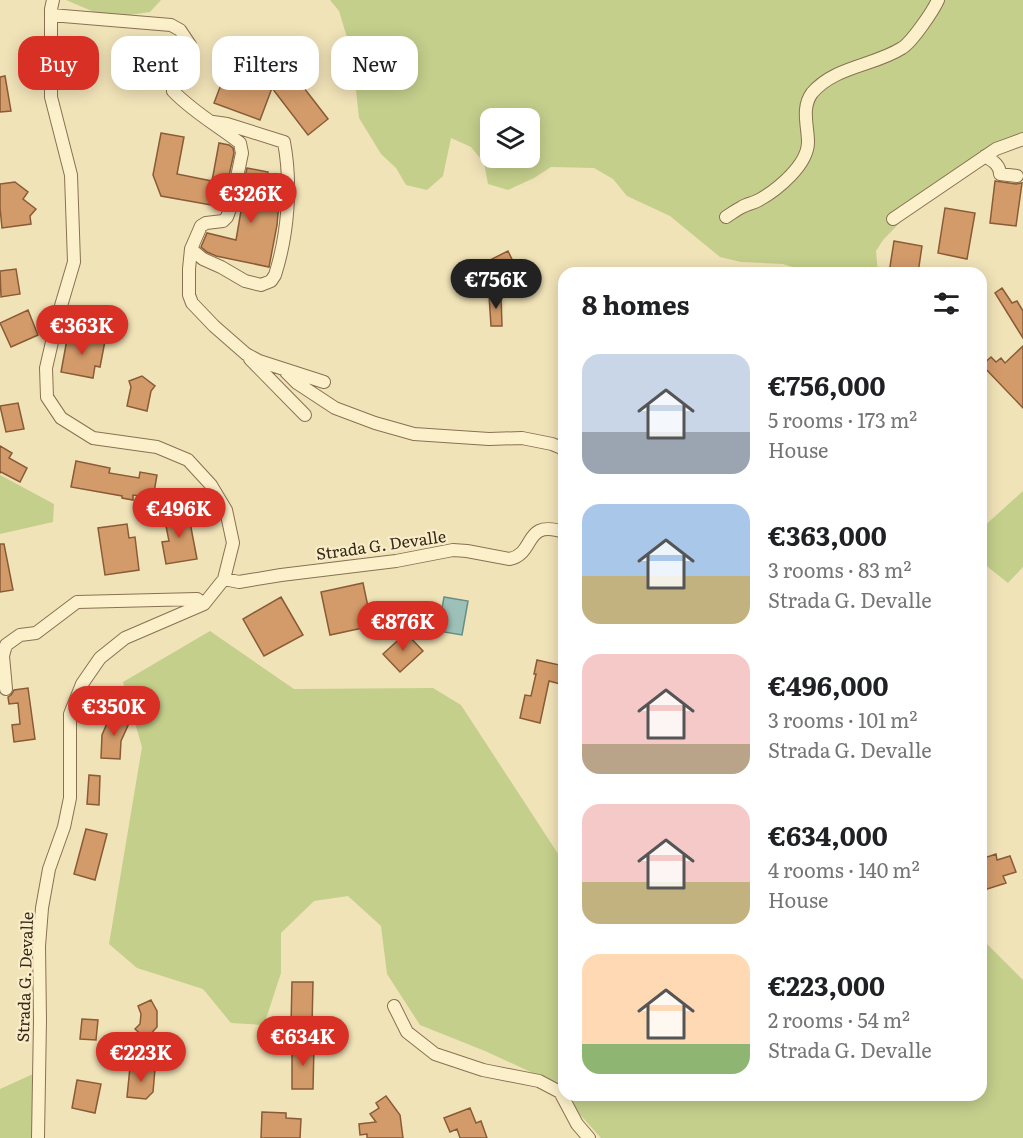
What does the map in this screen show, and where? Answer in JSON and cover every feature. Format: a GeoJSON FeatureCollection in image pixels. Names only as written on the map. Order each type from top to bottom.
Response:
{"type":"FeatureCollection","features":[{"type":"Feature","properties":{"kind":"street","name":"Strada G. Devalle"},"geometry":{"type":"LineString","coordinates":[[38,1138],[39,946],[42,908],[50,869],[64,827],[70,798],[70,714],[82,684],[100,658],[125,638],[204,604],[225,579],[233,543],[226,510],[211,485],[188,460],[157,447],[93,438],[61,418],[47,397],[46,368],[74,262],[71,175],[51,97],[53,0]]}},
{"type":"Feature","properties":{"kind":"street"},"geometry":{"type":"LineString","coordinates":[[726,217],[740,208],[759,201],[791,176],[802,162],[808,144],[805,112],[811,94],[836,75],[850,68],[887,56],[905,47],[931,14],[938,0]]}},
{"type":"Feature","properties":{"kind":"street"},"geometry":{"type":"LineString","coordinates":[[51,15],[171,25],[180,30],[190,45],[173,91],[209,122],[240,143],[242,153],[227,217],[223,221],[201,226],[191,249],[189,295],[192,303],[214,326],[246,354],[305,416]]}},
{"type":"Feature","properties":{"kind":"street"},"geometry":{"type":"LineString","coordinates":[[191,249],[203,259],[245,281],[261,285],[275,275],[285,226],[288,191],[284,142],[227,124],[209,122]]}},
{"type":"Feature","properties":{"kind":"street"},"geometry":{"type":"LineString","coordinates":[[893,219],[996,149],[1023,139]]}},
{"type":"Feature","properties":{"kind":"street"},"geometry":{"type":"LineString","coordinates":[[986,156],[997,165],[1000,174],[1017,176]]}},
{"type":"Feature","properties":{"kind":"street"},"geometry":{"type":"LineString","coordinates":[[246,354],[259,361],[324,382]]}},
{"type":"Feature","properties":{"kind":"street"},"geometry":{"type":"LineString","coordinates":[[283,369],[297,382],[335,408],[395,429],[414,434],[489,439],[522,438],[558,446]]}},
{"type":"Feature","properties":{"kind":"street","name":"Strada G. Devalle"},"geometry":{"type":"LineString","coordinates":[[225,579],[239,582],[281,574],[396,561],[453,550],[510,559],[522,553],[535,533],[549,528],[558,530]]}},
{"type":"Feature","properties":{"kind":"street"},"geometry":{"type":"LineString","coordinates":[[6,689],[3,656],[6,645],[21,635],[36,633],[77,602],[197,599],[204,604]]}},
{"type":"Feature","properties":{"kind":"street"},"geometry":{"type":"LineString","coordinates":[[394,1006],[407,1032],[435,1054],[483,1070],[539,1080],[558,1091]]}},
{"type":"Feature","properties":{"kind":"street"},"geometry":{"type":"LineString","coordinates":[[565,1101],[577,1124],[589,1138]]}},
{"type":"Feature","properties":{"kind":"green space"},"geometry":{"type":"Polygon","coordinates":[[[66,0],[161,0],[150,12],[108,18],[66,0]]]}},
{"type":"Feature","properties":{"kind":"green space"},"geometry":{"type":"Polygon","coordinates":[[[330,0],[1023,0],[1023,132],[976,156],[914,208],[883,240],[876,251],[877,267],[793,267],[783,264],[741,262],[720,257],[670,216],[627,196],[613,179],[594,168],[551,167],[508,190],[488,184],[485,168],[540,168],[540,108],[480,108],[480,158],[471,147],[451,138],[443,176],[427,190],[406,185],[396,168],[381,154],[359,118],[356,90],[418,90],[418,36],[347,36],[339,11],[330,0]]]}},
{"type":"Feature","properties":{"kind":"green space"},"geometry":{"type":"Polygon","coordinates":[[[0,475],[54,504],[53,522],[0,534],[0,475]]]}},
{"type":"Feature","properties":{"kind":"green space"},"geometry":{"type":"Polygon","coordinates":[[[1023,491],[1023,567],[1008,583],[987,566],[987,524],[1023,491]]]}},
{"type":"Feature","properties":{"kind":"green space"},"geometry":{"type":"Polygon","coordinates":[[[210,631],[294,689],[433,688],[461,705],[558,854],[558,1090],[550,1081],[485,1051],[420,1025],[387,974],[381,926],[348,896],[314,901],[281,933],[281,973],[264,1025],[231,1023],[203,989],[137,968],[109,944],[142,747],[123,682],[210,631]]]}},
{"type":"Feature","properties":{"kind":"green space"},"geometry":{"type":"Polygon","coordinates":[[[987,944],[1023,980],[1023,1138],[601,1138],[568,1101],[987,1101],[987,944]]]}},
{"type":"Feature","properties":{"kind":"green space"},"geometry":{"type":"Polygon","coordinates":[[[33,1074],[33,1138],[0,1138],[0,1089],[33,1074]]]}},
{"type":"Feature","properties":{"kind":"water"},"geometry":{"type":"Polygon","coordinates":[[[444,597],[468,601],[462,635],[438,631],[444,597]]]}},
{"type":"Feature","properties":{"kind":"building"},"geometry":{"type":"Polygon","coordinates":[[[5,76],[11,111],[0,112],[0,77],[5,76]]]}},
{"type":"Feature","properties":{"kind":"building"},"geometry":{"type":"Polygon","coordinates":[[[219,90],[271,90],[260,120],[214,103],[219,90]]]}},
{"type":"Feature","properties":{"kind":"building"},"geometry":{"type":"Polygon","coordinates":[[[274,90],[306,90],[328,119],[308,135],[274,90]]]}},
{"type":"Feature","properties":{"kind":"building"},"geometry":{"type":"Polygon","coordinates":[[[161,133],[184,137],[177,174],[212,181],[219,143],[233,148],[234,153],[222,207],[161,196],[153,175],[161,133]]]}},
{"type":"Feature","properties":{"kind":"building"},"geometry":{"type":"Polygon","coordinates":[[[247,168],[268,172],[265,189],[280,191],[277,225],[269,267],[216,256],[201,247],[207,233],[236,240],[241,211],[238,210],[247,168]]]}},
{"type":"Feature","properties":{"kind":"building"},"geometry":{"type":"Polygon","coordinates":[[[995,181],[1022,183],[1016,226],[990,223],[995,181]]]}},
{"type":"Feature","properties":{"kind":"building"},"geometry":{"type":"Polygon","coordinates":[[[15,182],[28,192],[23,199],[36,209],[30,216],[31,224],[2,228],[0,184],[15,182]]]}},
{"type":"Feature","properties":{"kind":"building"},"geometry":{"type":"Polygon","coordinates":[[[945,208],[975,213],[967,259],[938,253],[945,208]]]}},
{"type":"Feature","properties":{"kind":"building"},"geometry":{"type":"Polygon","coordinates":[[[894,241],[922,246],[919,267],[890,267],[894,241]]]}},
{"type":"Feature","properties":{"kind":"building"},"geometry":{"type":"Polygon","coordinates":[[[508,251],[520,276],[495,287],[484,263],[508,251]]]}},
{"type":"Feature","properties":{"kind":"building"},"geometry":{"type":"Polygon","coordinates":[[[16,269],[20,294],[1,297],[0,271],[16,269]]]}},
{"type":"Feature","properties":{"kind":"building"},"geometry":{"type":"Polygon","coordinates":[[[1002,288],[1012,303],[1017,301],[1023,311],[1023,338],[995,293],[1002,288]]]}},
{"type":"Feature","properties":{"kind":"building"},"geometry":{"type":"Polygon","coordinates":[[[489,295],[501,295],[502,326],[491,326],[489,295]]]}},
{"type":"Feature","properties":{"kind":"building"},"geometry":{"type":"Polygon","coordinates":[[[28,310],[38,335],[11,347],[0,323],[28,310]]]}},
{"type":"Feature","properties":{"kind":"building"},"geometry":{"type":"Polygon","coordinates":[[[68,334],[105,341],[100,367],[95,366],[93,378],[61,372],[68,334]]]}},
{"type":"Feature","properties":{"kind":"building"},"geometry":{"type":"Polygon","coordinates":[[[1023,346],[1023,408],[987,370],[987,361],[991,357],[996,362],[1001,358],[1005,363],[1023,346]]]}},
{"type":"Feature","properties":{"kind":"building"},"geometry":{"type":"Polygon","coordinates":[[[142,376],[155,386],[151,391],[147,411],[127,406],[131,387],[129,381],[142,376]]]}},
{"type":"Feature","properties":{"kind":"building"},"geometry":{"type":"Polygon","coordinates":[[[18,403],[24,429],[6,432],[0,406],[18,403]]]}},
{"type":"Feature","properties":{"kind":"building"},"geometry":{"type":"Polygon","coordinates":[[[0,446],[12,453],[9,458],[27,468],[20,482],[0,473],[0,446]]]}},
{"type":"Feature","properties":{"kind":"building"},"geometry":{"type":"Polygon","coordinates":[[[76,461],[110,468],[109,473],[139,478],[140,472],[157,475],[153,498],[133,495],[133,500],[71,487],[76,461]]]}},
{"type":"Feature","properties":{"kind":"building"},"geometry":{"type":"Polygon","coordinates":[[[188,512],[197,559],[166,564],[162,542],[169,541],[164,516],[188,512]]]}},
{"type":"Feature","properties":{"kind":"building"},"geometry":{"type":"Polygon","coordinates":[[[127,524],[129,538],[135,537],[139,570],[105,575],[98,528],[127,524]]]}},
{"type":"Feature","properties":{"kind":"building"},"geometry":{"type":"Polygon","coordinates":[[[0,544],[4,544],[13,590],[0,592],[0,544]]]}},
{"type":"Feature","properties":{"kind":"building"},"geometry":{"type":"Polygon","coordinates":[[[363,583],[372,626],[330,635],[321,592],[363,583]]]}},
{"type":"Feature","properties":{"kind":"building"},"geometry":{"type":"Polygon","coordinates":[[[281,597],[303,635],[264,656],[243,619],[281,597]]]}},
{"type":"Feature","properties":{"kind":"building"},"geometry":{"type":"Polygon","coordinates":[[[406,633],[423,651],[400,672],[383,654],[406,633]]]}},
{"type":"Feature","properties":{"kind":"building"},"geometry":{"type":"Polygon","coordinates":[[[537,660],[558,665],[558,683],[549,681],[540,723],[520,718],[525,695],[531,696],[536,674],[534,674],[537,660]]]}},
{"type":"Feature","properties":{"kind":"building"},"geometry":{"type":"Polygon","coordinates":[[[28,688],[35,739],[14,742],[12,725],[20,724],[18,703],[9,704],[8,697],[14,690],[28,688]]]}},
{"type":"Feature","properties":{"kind":"building"},"geometry":{"type":"Polygon","coordinates":[[[112,712],[130,721],[121,741],[120,759],[101,758],[102,735],[112,712]]]}},
{"type":"Feature","properties":{"kind":"building"},"geometry":{"type":"Polygon","coordinates":[[[89,775],[100,776],[99,805],[87,804],[89,775]]]}},
{"type":"Feature","properties":{"kind":"building"},"geometry":{"type":"Polygon","coordinates":[[[86,829],[107,834],[95,880],[74,874],[86,829]]]}},
{"type":"Feature","properties":{"kind":"building"},"geometry":{"type":"Polygon","coordinates":[[[996,854],[997,860],[1010,856],[1016,872],[1003,876],[1006,883],[987,889],[987,857],[996,854]]]}},
{"type":"Feature","properties":{"kind":"building"},"geometry":{"type":"Polygon","coordinates":[[[292,982],[313,982],[312,1026],[291,1025],[292,982]]]}},
{"type":"Feature","properties":{"kind":"building"},"geometry":{"type":"Polygon","coordinates":[[[151,1000],[157,1011],[157,1027],[146,1039],[135,1029],[140,1024],[141,1014],[138,1006],[151,1000]]]}},
{"type":"Feature","properties":{"kind":"building"},"geometry":{"type":"Polygon","coordinates":[[[82,1019],[98,1020],[96,1040],[80,1039],[82,1019]]]}},
{"type":"Feature","properties":{"kind":"building"},"geometry":{"type":"Polygon","coordinates":[[[292,1045],[314,1045],[313,1089],[292,1089],[292,1045]]]}},
{"type":"Feature","properties":{"kind":"building"},"geometry":{"type":"Polygon","coordinates":[[[130,1067],[155,1069],[153,1092],[146,1099],[127,1097],[130,1067]]]}},
{"type":"Feature","properties":{"kind":"building"},"geometry":{"type":"Polygon","coordinates":[[[77,1080],[101,1084],[95,1113],[72,1108],[77,1080]]]}},
{"type":"Feature","properties":{"kind":"building"},"geometry":{"type":"Polygon","coordinates":[[[386,1096],[400,1115],[403,1138],[367,1138],[367,1134],[360,1135],[359,1124],[376,1122],[370,1114],[379,1108],[376,1103],[386,1096]]]}},
{"type":"Feature","properties":{"kind":"building"},"geometry":{"type":"Polygon","coordinates":[[[470,1108],[476,1123],[481,1121],[487,1138],[460,1138],[457,1129],[450,1132],[444,1118],[470,1108]]]}},
{"type":"Feature","properties":{"kind":"building"},"geometry":{"type":"Polygon","coordinates":[[[262,1112],[286,1113],[286,1118],[301,1119],[300,1138],[261,1138],[262,1112]]]}}]}
